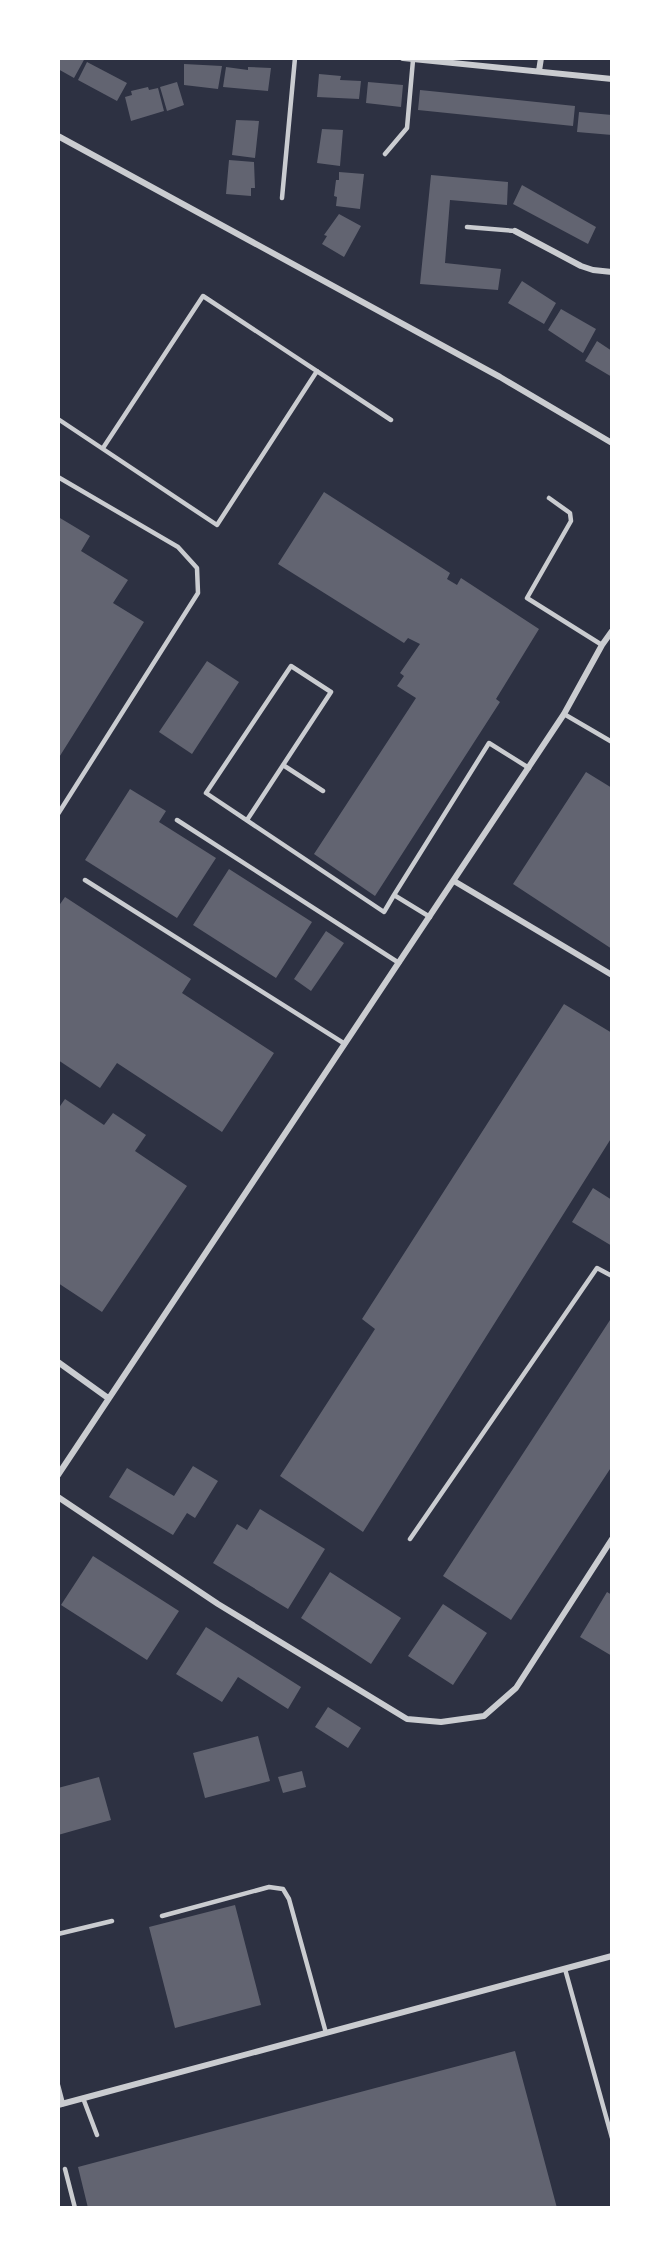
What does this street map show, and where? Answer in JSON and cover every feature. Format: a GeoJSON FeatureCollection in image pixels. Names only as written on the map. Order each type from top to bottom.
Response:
{"type":"FeatureCollection","features":[{"type":"Feature","properties":{"kind":"street"},"geometry":{"type":"LineString","coordinates":[[403,58],[612,79]]}},
{"type":"Feature","properties":{"kind":"street"},"geometry":{"type":"LineString","coordinates":[[539,71],[541,58]]}},
{"type":"Feature","properties":{"kind":"street"},"geometry":{"type":"LineString","coordinates":[[58,136],[500,377],[612,443]]}},
{"type":"Feature","properties":{"kind":"street"},"geometry":{"type":"LineString","coordinates":[[515,231],[582,266],[612,272]]}},
{"type":"Feature","properties":{"kind":"street"},"geometry":{"type":"LineString","coordinates":[[58,1475],[529,768],[564,714],[612,631]]}},
{"type":"Feature","properties":{"kind":"street"},"geometry":{"type":"LineString","coordinates":[[454,881],[612,975]]}},
{"type":"Feature","properties":{"kind":"street"},"geometry":{"type":"LineString","coordinates":[[58,1362],[108,1398]]}},
{"type":"Feature","properties":{"kind":"street"},"geometry":{"type":"LineString","coordinates":[[58,1497],[218,1604],[407,1719],[441,1722],[484,1716],[516,1688],[612,1539]]}},
{"type":"Feature","properties":{"kind":"street"},"geometry":{"type":"LineString","coordinates":[[61,2104],[612,1956]]}},
{"type":"Feature","properties":{"kind":"lane"},"geometry":{"type":"LineString","coordinates":[[282,198],[295,58]]}},
{"type":"Feature","properties":{"kind":"lane"},"geometry":{"type":"LineString","coordinates":[[385,154],[407,128],[413,60]]}},
{"type":"Feature","properties":{"kind":"lane"},"geometry":{"type":"LineString","coordinates":[[467,227],[515,231]]}},
{"type":"Feature","properties":{"kind":"lane"},"geometry":{"type":"LineString","coordinates":[[103,448],[203,296],[391,420]]}},
{"type":"Feature","properties":{"kind":"lane"},"geometry":{"type":"LineString","coordinates":[[58,419],[217,525],[317,371]]}},
{"type":"Feature","properties":{"kind":"lane"},"geometry":{"type":"LineString","coordinates":[[58,477],[178,547],[197,568],[198,593],[58,814]]}},
{"type":"Feature","properties":{"kind":"lane"},"geometry":{"type":"LineString","coordinates":[[549,498],[570,513],[571,521],[527,598],[602,645]]}},
{"type":"Feature","properties":{"kind":"lane"},"geometry":{"type":"LineString","coordinates":[[247,820],[332,692],[291,666],[206,793],[384,912],[489,743],[529,768]]}},
{"type":"Feature","properties":{"kind":"lane"},"geometry":{"type":"LineString","coordinates":[[564,714],[612,742]]}},
{"type":"Feature","properties":{"kind":"lane"},"geometry":{"type":"LineString","coordinates":[[283,765],[323,791]]}},
{"type":"Feature","properties":{"kind":"lane"},"geometry":{"type":"LineString","coordinates":[[177,820],[399,963]]}},
{"type":"Feature","properties":{"kind":"lane"},"geometry":{"type":"LineString","coordinates":[[85,880],[345,1044]]}},
{"type":"Feature","properties":{"kind":"lane"},"geometry":{"type":"LineString","coordinates":[[394,895],[430,917]]}},
{"type":"Feature","properties":{"kind":"lane"},"geometry":{"type":"LineString","coordinates":[[410,1539],[597,1268],[612,1276]]}},
{"type":"Feature","properties":{"kind":"lane"},"geometry":{"type":"LineString","coordinates":[[162,1916],[268,1887],[283,1889],[289,1899],[326,2033]]}},
{"type":"Feature","properties":{"kind":"lane"},"geometry":{"type":"LineString","coordinates":[[58,1934],[112,1921]]}},
{"type":"Feature","properties":{"kind":"lane"},"geometry":{"type":"LineString","coordinates":[[566,1969],[612,2138]]}},
{"type":"Feature","properties":{"kind":"lane"},"geometry":{"type":"LineString","coordinates":[[58,2085],[61,2104]]}},
{"type":"Feature","properties":{"kind":"lane"},"geometry":{"type":"LineString","coordinates":[[83,2098],[97,2135]]}},
{"type":"Feature","properties":{"kind":"lane"},"geometry":{"type":"LineString","coordinates":[[65,2169],[75,2208]]}},
{"type":"Feature","properties":{"kind":"building"},"geometry":{"type":"Polygon","coordinates":[[[58,58],[85,58],[74,78],[58,69],[58,58]]]}},
{"type":"Feature","properties":{"kind":"building"},"geometry":{"type":"Polygon","coordinates":[[[87,62],[127,83],[117,101],[78,80],[87,62]]]}},
{"type":"Feature","properties":{"kind":"building"},"geometry":{"type":"Polygon","coordinates":[[[184,64],[222,66],[218,89],[184,85],[184,64]]]}},
{"type":"Feature","properties":{"kind":"building"},"geometry":{"type":"Polygon","coordinates":[[[226,67],[248,70],[248,67],[271,68],[268,91],[223,87],[226,67]]]}},
{"type":"Feature","properties":{"kind":"building"},"geometry":{"type":"Polygon","coordinates":[[[319,74],[341,76],[340,80],[361,81],[359,99],[317,97],[319,74]]]}},
{"type":"Feature","properties":{"kind":"building"},"geometry":{"type":"Polygon","coordinates":[[[177,82],[184,105],[167,111],[160,87],[177,82]]]}},
{"type":"Feature","properties":{"kind":"building"},"geometry":{"type":"Polygon","coordinates":[[[368,82],[403,85],[401,107],[366,103],[368,82]]]}},
{"type":"Feature","properties":{"kind":"building"},"geometry":{"type":"Polygon","coordinates":[[[148,87],[149,90],[158,88],[164,111],[131,121],[125,97],[132,95],[131,91],[148,87]]]}},
{"type":"Feature","properties":{"kind":"building"},"geometry":{"type":"Polygon","coordinates":[[[420,90],[575,106],[573,126],[418,110],[420,90]]]}},
{"type":"Feature","properties":{"kind":"building"},"geometry":{"type":"Polygon","coordinates":[[[579,112],[612,115],[612,135],[577,132],[579,112]]]}},
{"type":"Feature","properties":{"kind":"building"},"geometry":{"type":"Polygon","coordinates":[[[236,120],[259,121],[255,158],[232,155],[236,120]]]}},
{"type":"Feature","properties":{"kind":"building"},"geometry":{"type":"Polygon","coordinates":[[[322,129],[343,130],[340,166],[317,163],[322,129]]]}},
{"type":"Feature","properties":{"kind":"building"},"geometry":{"type":"Polygon","coordinates":[[[229,160],[254,162],[255,188],[251,188],[251,196],[226,194],[229,160]]]}},
{"type":"Feature","properties":{"kind":"building"},"geometry":{"type":"Polygon","coordinates":[[[339,172],[364,174],[360,209],[336,206],[337,197],[334,196],[339,172]]]}},
{"type":"Feature","properties":{"kind":"building"},"geometry":{"type":"Polygon","coordinates":[[[431,175],[508,182],[507,205],[450,200],[445,263],[501,269],[498,290],[420,284],[431,175]]]}},
{"type":"Feature","properties":{"kind":"building"},"geometry":{"type":"Polygon","coordinates":[[[522,185],[596,227],[588,244],[513,204],[522,185]]]}},
{"type":"Feature","properties":{"kind":"building"},"geometry":{"type":"Polygon","coordinates":[[[339,214],[361,226],[344,257],[322,244],[327,236],[324,235],[339,214]]]}},
{"type":"Feature","properties":{"kind":"building"},"geometry":{"type":"Polygon","coordinates":[[[522,281],[556,303],[544,324],[508,303],[522,281]]]}},
{"type":"Feature","properties":{"kind":"building"},"geometry":{"type":"Polygon","coordinates":[[[561,309],[596,329],[583,353],[548,330],[561,309]]]}},
{"type":"Feature","properties":{"kind":"building"},"geometry":{"type":"Polygon","coordinates":[[[597,341],[612,351],[612,377],[585,361],[597,341]]]}},
{"type":"Feature","properties":{"kind":"building"},"geometry":{"type":"Polygon","coordinates":[[[324,492],[450,573],[447,579],[457,585],[461,578],[539,629],[496,699],[500,702],[375,896],[314,854],[416,698],[397,686],[404,676],[400,673],[420,644],[408,638],[404,643],[278,564],[324,492]]]}},
{"type":"Feature","properties":{"kind":"building"},"geometry":{"type":"Polygon","coordinates":[[[60,518],[90,536],[81,551],[128,580],[113,603],[144,622],[58,759],[58,520],[60,518]]]}},
{"type":"Feature","properties":{"kind":"building"},"geometry":{"type":"Polygon","coordinates":[[[207,661],[239,682],[192,754],[159,732],[207,661]]]}},
{"type":"Feature","properties":{"kind":"building"},"geometry":{"type":"Polygon","coordinates":[[[586,772],[612,788],[612,949],[513,884],[586,772]]]}},
{"type":"Feature","properties":{"kind":"building"},"geometry":{"type":"Polygon","coordinates":[[[130,789],[166,811],[159,822],[216,858],[177,918],[85,860],[130,789]]]}},
{"type":"Feature","properties":{"kind":"building"},"geometry":{"type":"Polygon","coordinates":[[[229,869],[312,922],[276,978],[193,925],[229,869]]]}},
{"type":"Feature","properties":{"kind":"building"},"geometry":{"type":"Polygon","coordinates":[[[65,897],[191,979],[182,993],[274,1053],[222,1132],[117,1063],[100,1088],[58,1060],[58,907],[65,897]]]}},
{"type":"Feature","properties":{"kind":"building"},"geometry":{"type":"Polygon","coordinates":[[[326,931],[344,943],[311,991],[294,979],[326,931]]]}},
{"type":"Feature","properties":{"kind":"building"},"geometry":{"type":"Polygon","coordinates":[[[564,1004],[612,1033],[612,1137],[363,1532],[280,1476],[375,1329],[362,1319],[564,1004]]]}},
{"type":"Feature","properties":{"kind":"building"},"geometry":{"type":"Polygon","coordinates":[[[65,1099],[104,1125],[113,1113],[146,1135],[135,1151],[187,1186],[102,1312],[58,1283],[58,1109],[65,1099]]]}},
{"type":"Feature","properties":{"kind":"building"},"geometry":{"type":"Polygon","coordinates":[[[593,1188],[612,1200],[612,1246],[572,1222],[593,1188]]]}},
{"type":"Feature","properties":{"kind":"building"},"geometry":{"type":"Polygon","coordinates":[[[612,1317],[612,1466],[511,1620],[443,1576],[612,1317]]]}},
{"type":"Feature","properties":{"kind":"building"},"geometry":{"type":"Polygon","coordinates":[[[193,1466],[218,1481],[195,1518],[187,1513],[173,1535],[109,1497],[127,1468],[174,1496],[193,1466]]]}},
{"type":"Feature","properties":{"kind":"building"},"geometry":{"type":"Polygon","coordinates":[[[260,1509],[325,1549],[288,1609],[213,1563],[237,1524],[247,1530],[260,1509]]]}},
{"type":"Feature","properties":{"kind":"building"},"geometry":{"type":"Polygon","coordinates":[[[93,1556],[179,1611],[147,1660],[61,1605],[93,1556]]]}},
{"type":"Feature","properties":{"kind":"building"},"geometry":{"type":"Polygon","coordinates":[[[330,1572],[401,1618],[371,1664],[301,1618],[330,1572]]]}},
{"type":"Feature","properties":{"kind":"building"},"geometry":{"type":"Polygon","coordinates":[[[607,1592],[612,1595],[612,1656],[580,1637],[607,1592]]]}},
{"type":"Feature","properties":{"kind":"building"},"geometry":{"type":"Polygon","coordinates":[[[443,1604],[487,1633],[453,1685],[408,1656],[443,1604]]]}},
{"type":"Feature","properties":{"kind":"building"},"geometry":{"type":"Polygon","coordinates":[[[206,1627],[301,1687],[288,1709],[238,1677],[222,1702],[176,1674],[206,1627]]]}},
{"type":"Feature","properties":{"kind":"building"},"geometry":{"type":"Polygon","coordinates":[[[328,1707],[361,1728],[348,1748],[315,1727],[328,1707]]]}},
{"type":"Feature","properties":{"kind":"building"},"geometry":{"type":"Polygon","coordinates":[[[258,1736],[270,1781],[205,1798],[193,1753],[258,1736]]]}},
{"type":"Feature","properties":{"kind":"building"},"geometry":{"type":"Polygon","coordinates":[[[302,1771],[306,1787],[283,1793],[278,1777],[302,1771]]]}},
{"type":"Feature","properties":{"kind":"building"},"geometry":{"type":"Polygon","coordinates":[[[99,1777],[111,1820],[58,1835],[58,1788],[99,1777]]]}},
{"type":"Feature","properties":{"kind":"building"},"geometry":{"type":"Polygon","coordinates":[[[235,1905],[261,2005],[175,2028],[149,1927],[235,1905]]]}},
{"type":"Feature","properties":{"kind":"building"},"geometry":{"type":"Polygon","coordinates":[[[515,2051],[557,2208],[88,2208],[78,2167],[515,2051]]]}}]}
